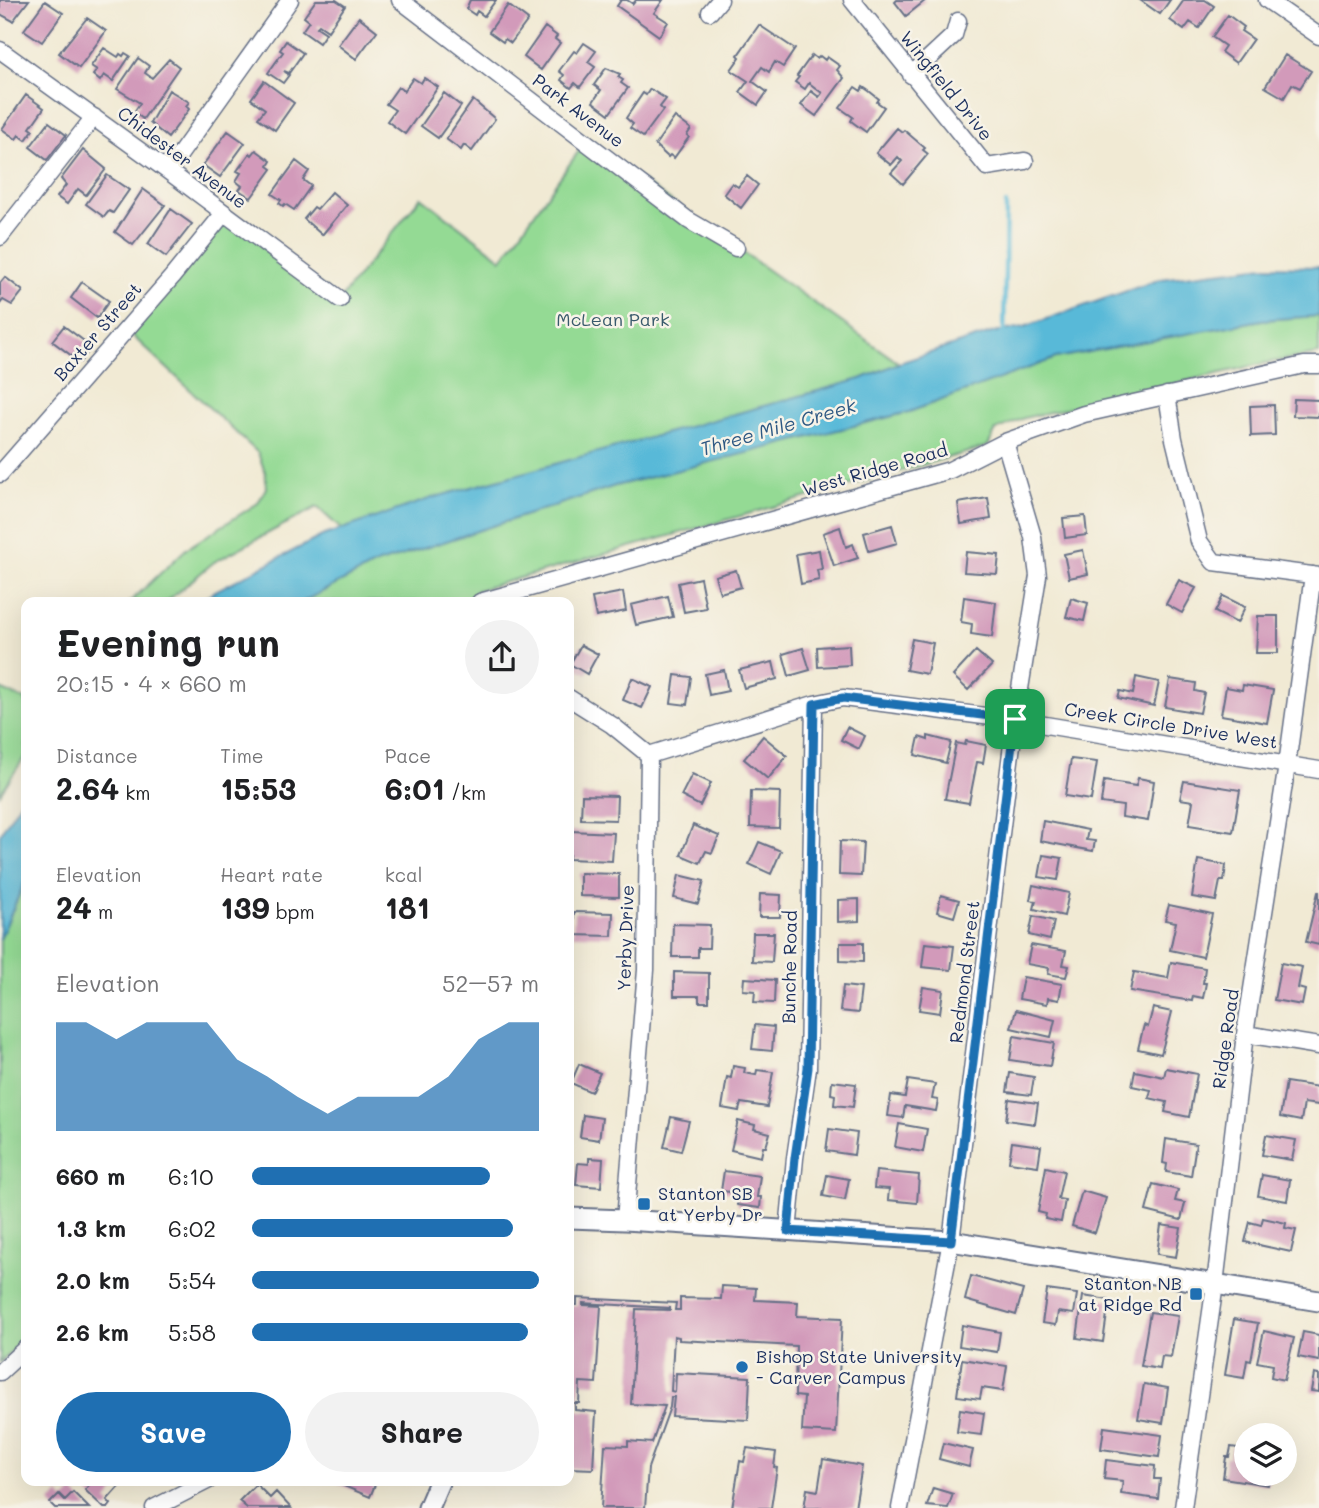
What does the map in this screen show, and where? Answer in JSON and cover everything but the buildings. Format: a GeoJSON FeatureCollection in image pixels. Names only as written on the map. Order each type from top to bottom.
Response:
{"type":"FeatureCollection","features":[{"type":"Feature","properties":{"kind":"street"},"geometry":{"type":"LineString","coordinates":[[168,171],[290,0]]}},
{"type":"Feature","properties":{"kind":"street","name":"Park Avenue"},"geometry":{"type":"LineString","coordinates":[[400,0],[688,219],[736,248]]}},
{"type":"Feature","properties":{"kind":"street","name":"Wingfield Drive"},"geometry":{"type":"LineString","coordinates":[[852,0],[987,167],[1025,161]]}},
{"type":"Feature","properties":{"kind":"street"},"geometry":{"type":"LineString","coordinates":[[1273,2],[1319,36]]}},
{"type":"Feature","properties":{"kind":"street"},"geometry":{"type":"LineString","coordinates":[[911,75],[954,35],[958,21]]}},
{"type":"Feature","properties":{"kind":"street","name":"Chidester Avenue"},"geometry":{"type":"LineString","coordinates":[[0,50],[340,299]]}},
{"type":"Feature","properties":{"kind":"street"},"geometry":{"type":"LineString","coordinates":[[0,237],[94,117]]}},
{"type":"Feature","properties":{"kind":"street","name":"Baxter Street"},"geometry":{"type":"LineString","coordinates":[[0,474],[224,214]]}},
{"type":"Feature","properties":{"kind":"street","name":"West Ridge Road"},"geometry":{"type":"LineString","coordinates":[[494,597],[950,470],[1005,442],[1084,414],[1304,365],[1319,365]]}},
{"type":"Feature","properties":{"kind":"street"},"geometry":{"type":"LineString","coordinates":[[1167,396],[1174,439],[1199,541],[1214,562],[1316,576]]}},
{"type":"Feature","properties":{"kind":"street","name":"Redmond Street"},"geometry":{"type":"LineString","coordinates":[[900,1508],[951,1241],[1015,719],[1038,576],[1033,537],[1005,442]]}},
{"type":"Feature","properties":{"kind":"street","name":"Ridge Road"},"geometry":{"type":"LineString","coordinates":[[1183,1508],[1215,1284],[1244,1034],[1316,576]]}},
{"type":"Feature","properties":{"kind":"street","name":"Creek Circle Drive West"},"geometry":{"type":"LineString","coordinates":[[649,755],[814,704],[843,698],[1015,719],[1319,770]]}},
{"type":"Feature","properties":{"kind":"street"},"geometry":{"type":"LineString","coordinates":[[574,701],[612,725],[649,755]]}},
{"type":"Feature","properties":{"kind":"street","name":"Bunche Road"},"geometry":{"type":"LineString","coordinates":[[788,1231],[808,1068],[814,704]]}},
{"type":"Feature","properties":{"kind":"street","name":"Yerby Drive"},"geometry":{"type":"LineString","coordinates":[[625,1220],[646,970],[649,755]]}},
{"type":"Feature","properties":{"kind":"street"},"geometry":{"type":"LineString","coordinates":[[1244,1034],[1319,1046]]}},
{"type":"Feature","properties":{"kind":"street"},"geometry":{"type":"LineString","coordinates":[[574,1218],[951,1241],[1319,1301]]}},
{"type":"Feature","properties":{"kind":"street"},"geometry":{"type":"LineString","coordinates":[[0,1372],[21,1353]]}},
{"type":"Feature","properties":{"kind":"street"},"geometry":{"type":"LineString","coordinates":[[155,1508],[197,1486]]}},
{"type":"Feature","properties":{"kind":"street"},"geometry":{"type":"LineString","coordinates":[[428,1508],[437,1486]]}},
{"type":"Feature","properties":{"kind":"green space","name":"McLean Park"},"geometry":{"type":"Polygon","coordinates":[[[586,141],[899,363],[861,379],[433,498],[342,530],[317,507],[214,562],[172,597],[135,597],[186,549],[258,503],[266,488],[265,472],[258,453],[126,330],[224,213],[340,299],[421,197],[502,259],[586,141]]]}},
{"type":"Feature","properties":{"kind":"green space"},"geometry":{"type":"Polygon","coordinates":[[[1319,316],[1319,354],[1265,363],[1024,418],[996,430],[988,446],[477,590],[472,597],[312,597],[376,564],[615,486],[909,412],[1056,358],[1262,320],[1319,316]]]}},
{"type":"Feature","properties":{"kind":"green space"},"geometry":{"type":"Polygon","coordinates":[[[0,689],[21,698],[21,762],[0,794],[0,689]]]}},
{"type":"Feature","properties":{"kind":"green space"},"geometry":{"type":"Polygon","coordinates":[[[21,891],[21,1343],[0,1363],[0,939],[21,891]]]}},
{"type":"Feature","properties":{"kind":"water","name":"Three Mile Creek"},"geometry":{"type":"Polygon","coordinates":[[[1265,266],[1319,267],[1319,316],[1262,320],[1056,358],[909,412],[615,486],[376,564],[312,597],[207,597],[322,536],[432,498],[861,379],[899,363],[991,333],[1024,327],[1161,279],[1265,266]]]}},
{"type":"Feature","properties":{"kind":"water"},"geometry":{"type":"Polygon","coordinates":[[[21,801],[21,891],[0,939],[0,834],[21,801]]]}},
{"type":"Feature","properties":{"kind":"waterway"},"geometry":{"type":"LineString","coordinates":[[1004,336],[1006,204]]}},
{"type":"Feature","properties":{"kind":"place","name":"Stanton SB at Yerby Dr"},"geometry":{"type":"Point","coordinates":[644,1204]}},
{"type":"Feature","properties":{"kind":"place","name":"Stanton NB at Ridge Rd"},"geometry":{"type":"Point","coordinates":[1196,1294]}},
{"type":"Feature","properties":{"kind":"place","name":"Bishop State University - Carver Campus"},"geometry":{"type":"Point","coordinates":[742,1367]}},
{"type":"Feature","properties":{"kind":"route"},"geometry":{"type":"LineString","coordinates":[[843,698],[1015,719],[951,1241],[788,1231],[808,1068],[814,704],[843,698]]}}]}
